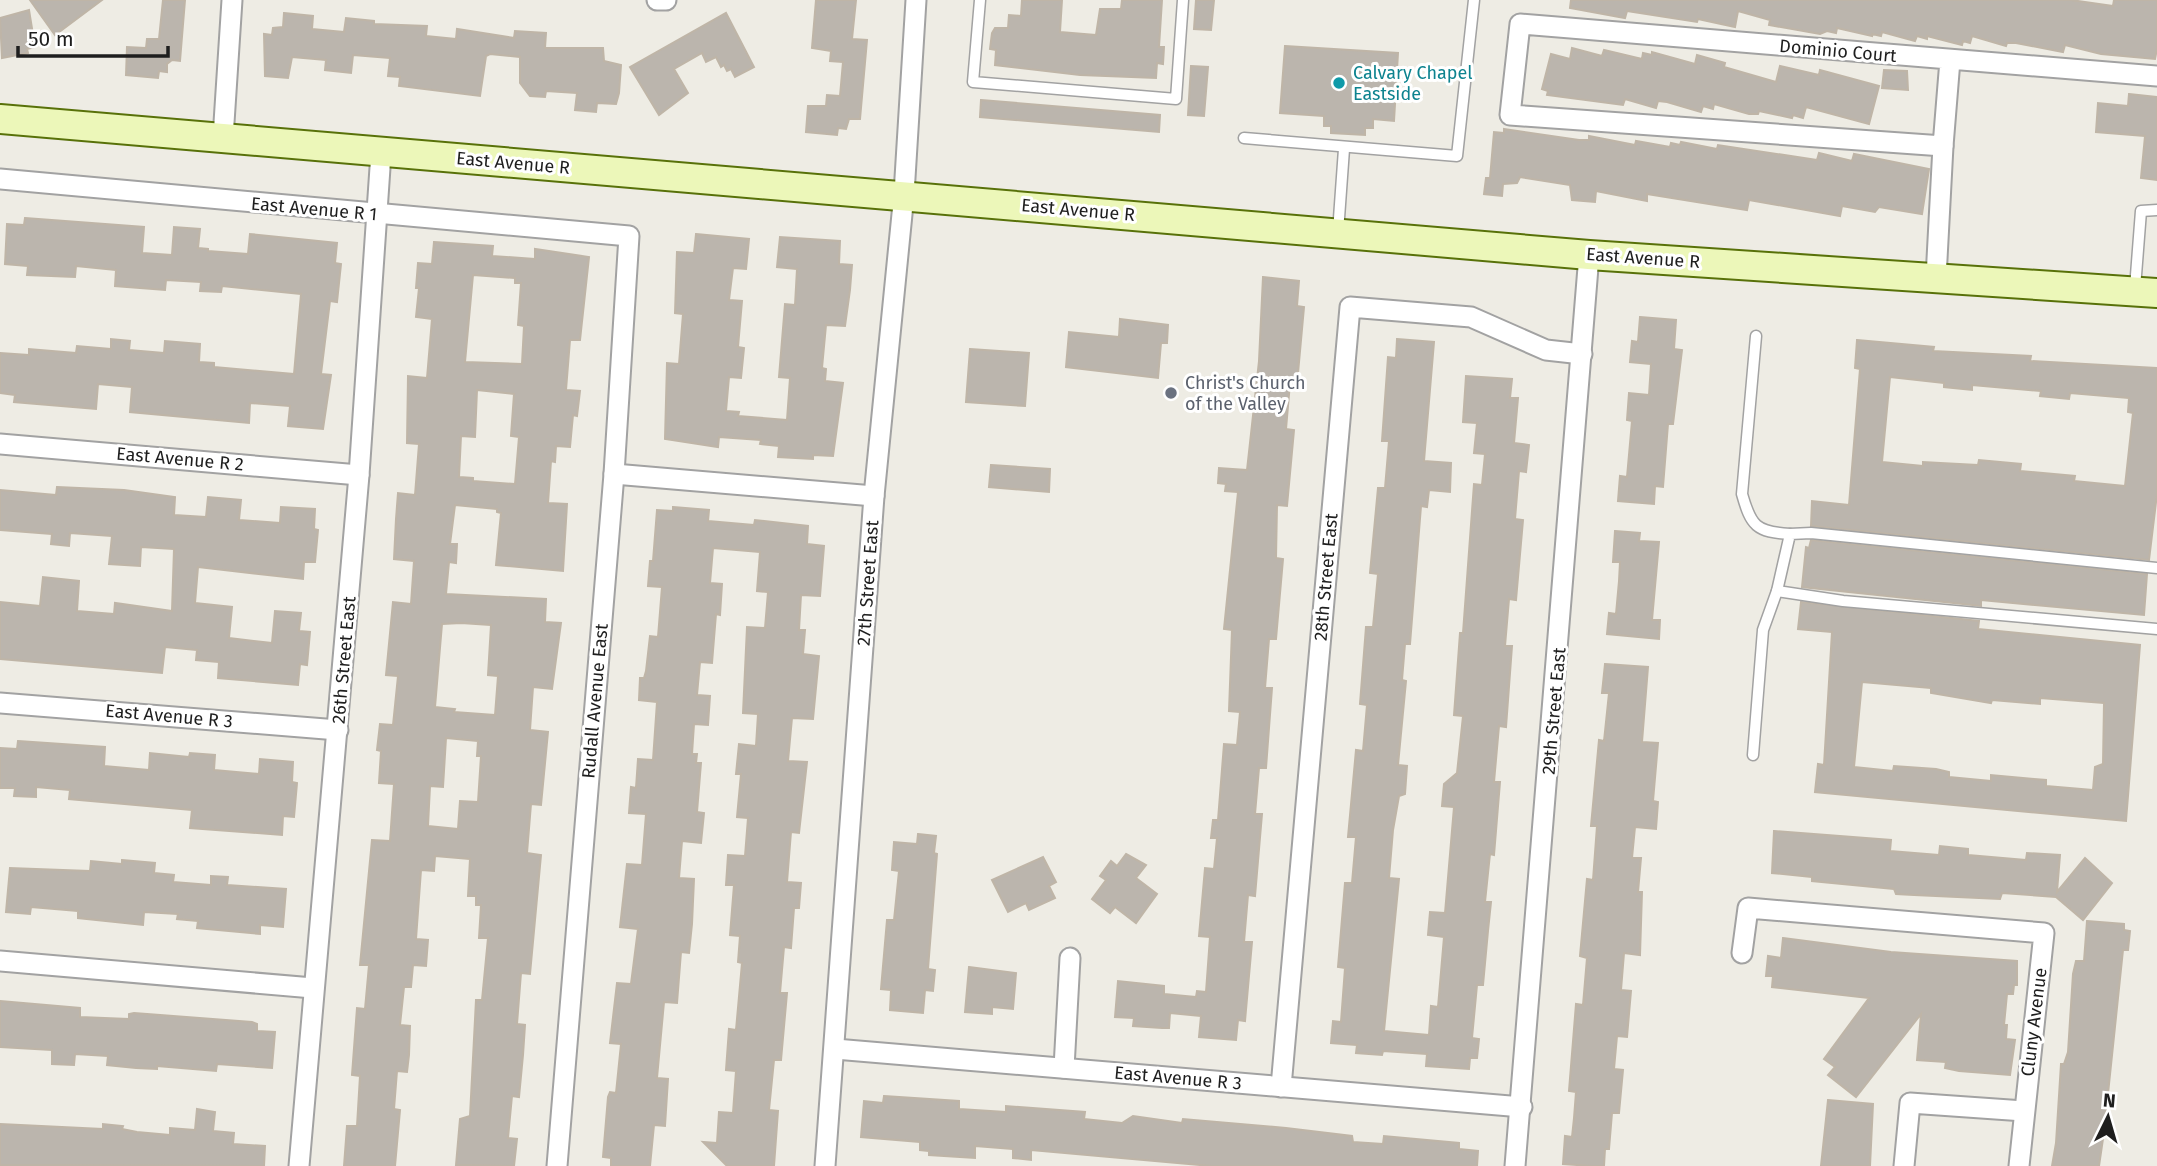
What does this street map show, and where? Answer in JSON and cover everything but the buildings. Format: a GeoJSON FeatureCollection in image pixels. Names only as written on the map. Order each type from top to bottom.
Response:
{"type":"FeatureCollection","features":[{"type":"Feature","properties":{"kind":"main road","name":"East Avenue R"},"geometry":{"type":"LineString","coordinates":[[0,119],[904,194],[1589,255],[2146,292]]}},
{"type":"Feature","properties":{"kind":"street"},"geometry":{"type":"LineString","coordinates":[[223,138],[232,0]]}},
{"type":"Feature","properties":{"kind":"street"},"geometry":{"type":"LineString","coordinates":[[657,0],[666,0]]}},
{"type":"Feature","properties":{"kind":"street","name":"27th Street East"},"geometry":{"type":"LineString","coordinates":[[825,1166],[874,496],[904,194],[916,0]]}},
{"type":"Feature","properties":{"kind":"street","name":"Dominio Court"},"geometry":{"type":"LineString","coordinates":[[1943,146],[1510,115],[1520,24],[2157,76]]}},
{"type":"Feature","properties":{"kind":"street"},"geometry":{"type":"LineString","coordinates":[[1936,278],[1950,60]]}},
{"type":"Feature","properties":{"kind":"street","name":"26th Street East"},"geometry":{"type":"LineString","coordinates":[[299,1166],[359,475],[381,152]]}},
{"type":"Feature","properties":{"kind":"street","name":"East Avenue R 1"},"geometry":{"type":"LineString","coordinates":[[0,179],[629,236]]}},
{"type":"Feature","properties":{"kind":"street","name":"Rudall Avenue East"},"geometry":{"type":"LineString","coordinates":[[557,1166],[614,474],[629,236]]}},
{"type":"Feature","properties":{"kind":"street","name":"29th Street East"},"geometry":{"type":"LineString","coordinates":[[1516,1166],[1589,255]]}},
{"type":"Feature","properties":{"kind":"street","name":"28th Street East"},"geometry":{"type":"LineString","coordinates":[[1281,1087],[1350,307],[1471,317],[1546,350],[1583,354]]}},
{"type":"Feature","properties":{"kind":"street","name":"East Avenue R 2"},"geometry":{"type":"LineString","coordinates":[[0,443],[359,475]]}},
{"type":"Feature","properties":{"kind":"street"},"geometry":{"type":"LineString","coordinates":[[614,474],[874,496]]}},
{"type":"Feature","properties":{"kind":"street","name":"East Avenue R 3"},"geometry":{"type":"LineString","coordinates":[[0,703],[338,730]]}},
{"type":"Feature","properties":{"kind":"street","name":"Cluny Avenue"},"geometry":{"type":"LineString","coordinates":[[1742,953],[1748,908],[2044,933],[2019,1166]]}},
{"type":"Feature","properties":{"kind":"street"},"geometry":{"type":"LineString","coordinates":[[1064,1068],[1070,958]]}},
{"type":"Feature","properties":{"kind":"street"},"geometry":{"type":"LineString","coordinates":[[0,961],[313,988]]}},
{"type":"Feature","properties":{"kind":"street","name":"East Avenue R 3"},"geometry":{"type":"LineString","coordinates":[[835,1049],[1522,1107]]}},
{"type":"Feature","properties":{"kind":"street"},"geometry":{"type":"LineString","coordinates":[[1904,1166],[1910,1103],[2024,1111]]}},
{"type":"Feature","properties":{"kind":"lane"},"geometry":{"type":"LineString","coordinates":[[979,0],[974,82],[1175,99],[1183,0]]}},
{"type":"Feature","properties":{"kind":"lane"},"geometry":{"type":"LineString","coordinates":[[1244,138],[1344,149],[1457,156],[1474,0]]}},
{"type":"Feature","properties":{"kind":"lane"},"geometry":{"type":"LineString","coordinates":[[1338,233],[1344,149]]}},
{"type":"Feature","properties":{"kind":"lane"},"geometry":{"type":"LineString","coordinates":[[2146,292],[2141,211],[2157,210]]}},
{"type":"Feature","properties":{"kind":"lane"},"geometry":{"type":"LineString","coordinates":[[1756,335],[1742,494],[1749,518],[1764,532],[1811,533],[2157,568]]}},
{"type":"Feature","properties":{"kind":"lane"},"geometry":{"type":"LineString","coordinates":[[1753,755],[1763,630],[1777,590],[1790,534]]}},
{"type":"Feature","properties":{"kind":"lane"},"geometry":{"type":"LineString","coordinates":[[1777,590],[1831,600],[2157,629]]}},
{"type":"Feature","properties":{"kind":"place","name":"Calvary Chapel Eastside"},"geometry":{"type":"Point","coordinates":[1339,83]}},
{"type":"Feature","properties":{"kind":"place","name":"Christ's Church of the Valley"},"geometry":{"type":"Point","coordinates":[1171,393]}}]}
